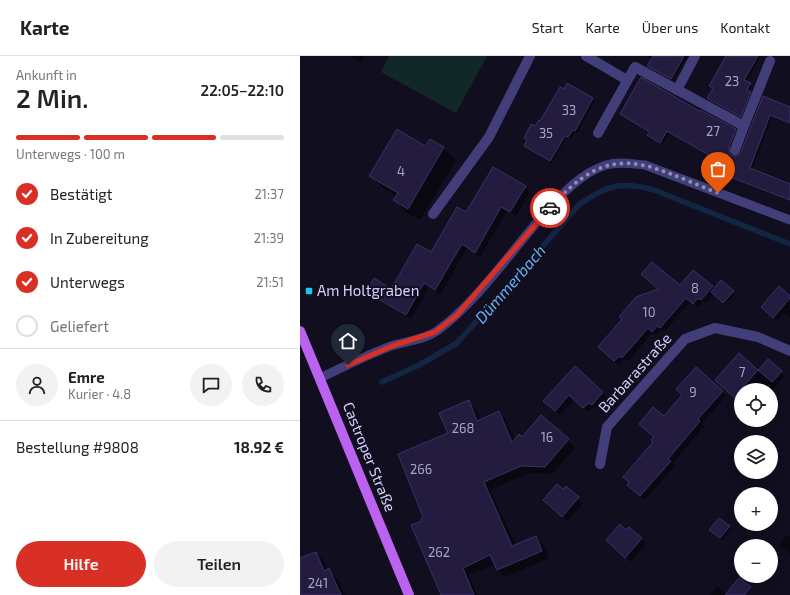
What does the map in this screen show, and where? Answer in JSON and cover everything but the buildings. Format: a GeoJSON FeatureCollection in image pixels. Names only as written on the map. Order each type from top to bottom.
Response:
{"type":"FeatureCollection","features":[{"type":"Feature","properties":{"kind":"main road","name":"Castroper Straße"},"geometry":{"type":"LineString","coordinates":[[300,331],[409,595]]}},
{"type":"Feature","properties":{"kind":"street"},"geometry":{"type":"LineString","coordinates":[[433,214],[489,137],[530,56]]}},
{"type":"Feature","properties":{"kind":"street"},"geometry":{"type":"LineString","coordinates":[[586,56],[627,80]]}},
{"type":"Feature","properties":{"kind":"street"},"geometry":{"type":"LineString","coordinates":[[677,90],[695,56]]}},
{"type":"Feature","properties":{"kind":"street"},"geometry":{"type":"LineString","coordinates":[[735,150],[770,60]]}},
{"type":"Feature","properties":{"kind":"street"},"geometry":{"type":"LineString","coordinates":[[598,133],[635,68],[744,126]]}},
{"type":"Feature","properties":{"kind":"street","name":"Barbarastraße"},"geometry":{"type":"LineString","coordinates":[[600,464],[607,427],[685,339],[715,328],[758,337],[790,351]]}},
{"type":"Feature","properties":{"kind":"lane"},"geometry":{"type":"LineString","coordinates":[[320,378],[392,346],[435,332],[457,315],[494,274],[517,244],[571,186],[590,172],[607,165],[622,162],[645,165],[790,220]]}},
{"type":"Feature","properties":{"kind":"green space"},"geometry":{"type":"Polygon","coordinates":[[[389,56],[487,56],[456,113],[381,72],[389,56]]]}},
{"type":"Feature","properties":{"kind":"waterway","name":"Dümmerbach"},"geometry":{"type":"LineString","coordinates":[[382,382],[421,364],[457,343],[580,204],[598,193],[615,186],[624,185],[654,190],[790,244]]}},
{"type":"Feature","properties":{"kind":"way so far"},"geometry":{"type":"LineString","coordinates":[[550,208],[571,186],[590,172],[607,165],[622,162],[645,165],[718,193]]}},
{"type":"Feature","properties":{"kind":"place","name":"Am Holtgraben"},"geometry":{"type":"Point","coordinates":[309,291]}},
{"type":"Feature","properties":{"kind":"route"},"geometry":{"type":"LineString","coordinates":[[348,365],[392,346],[435,332],[457,315],[494,274],[517,244],[550,208]]}}]}
